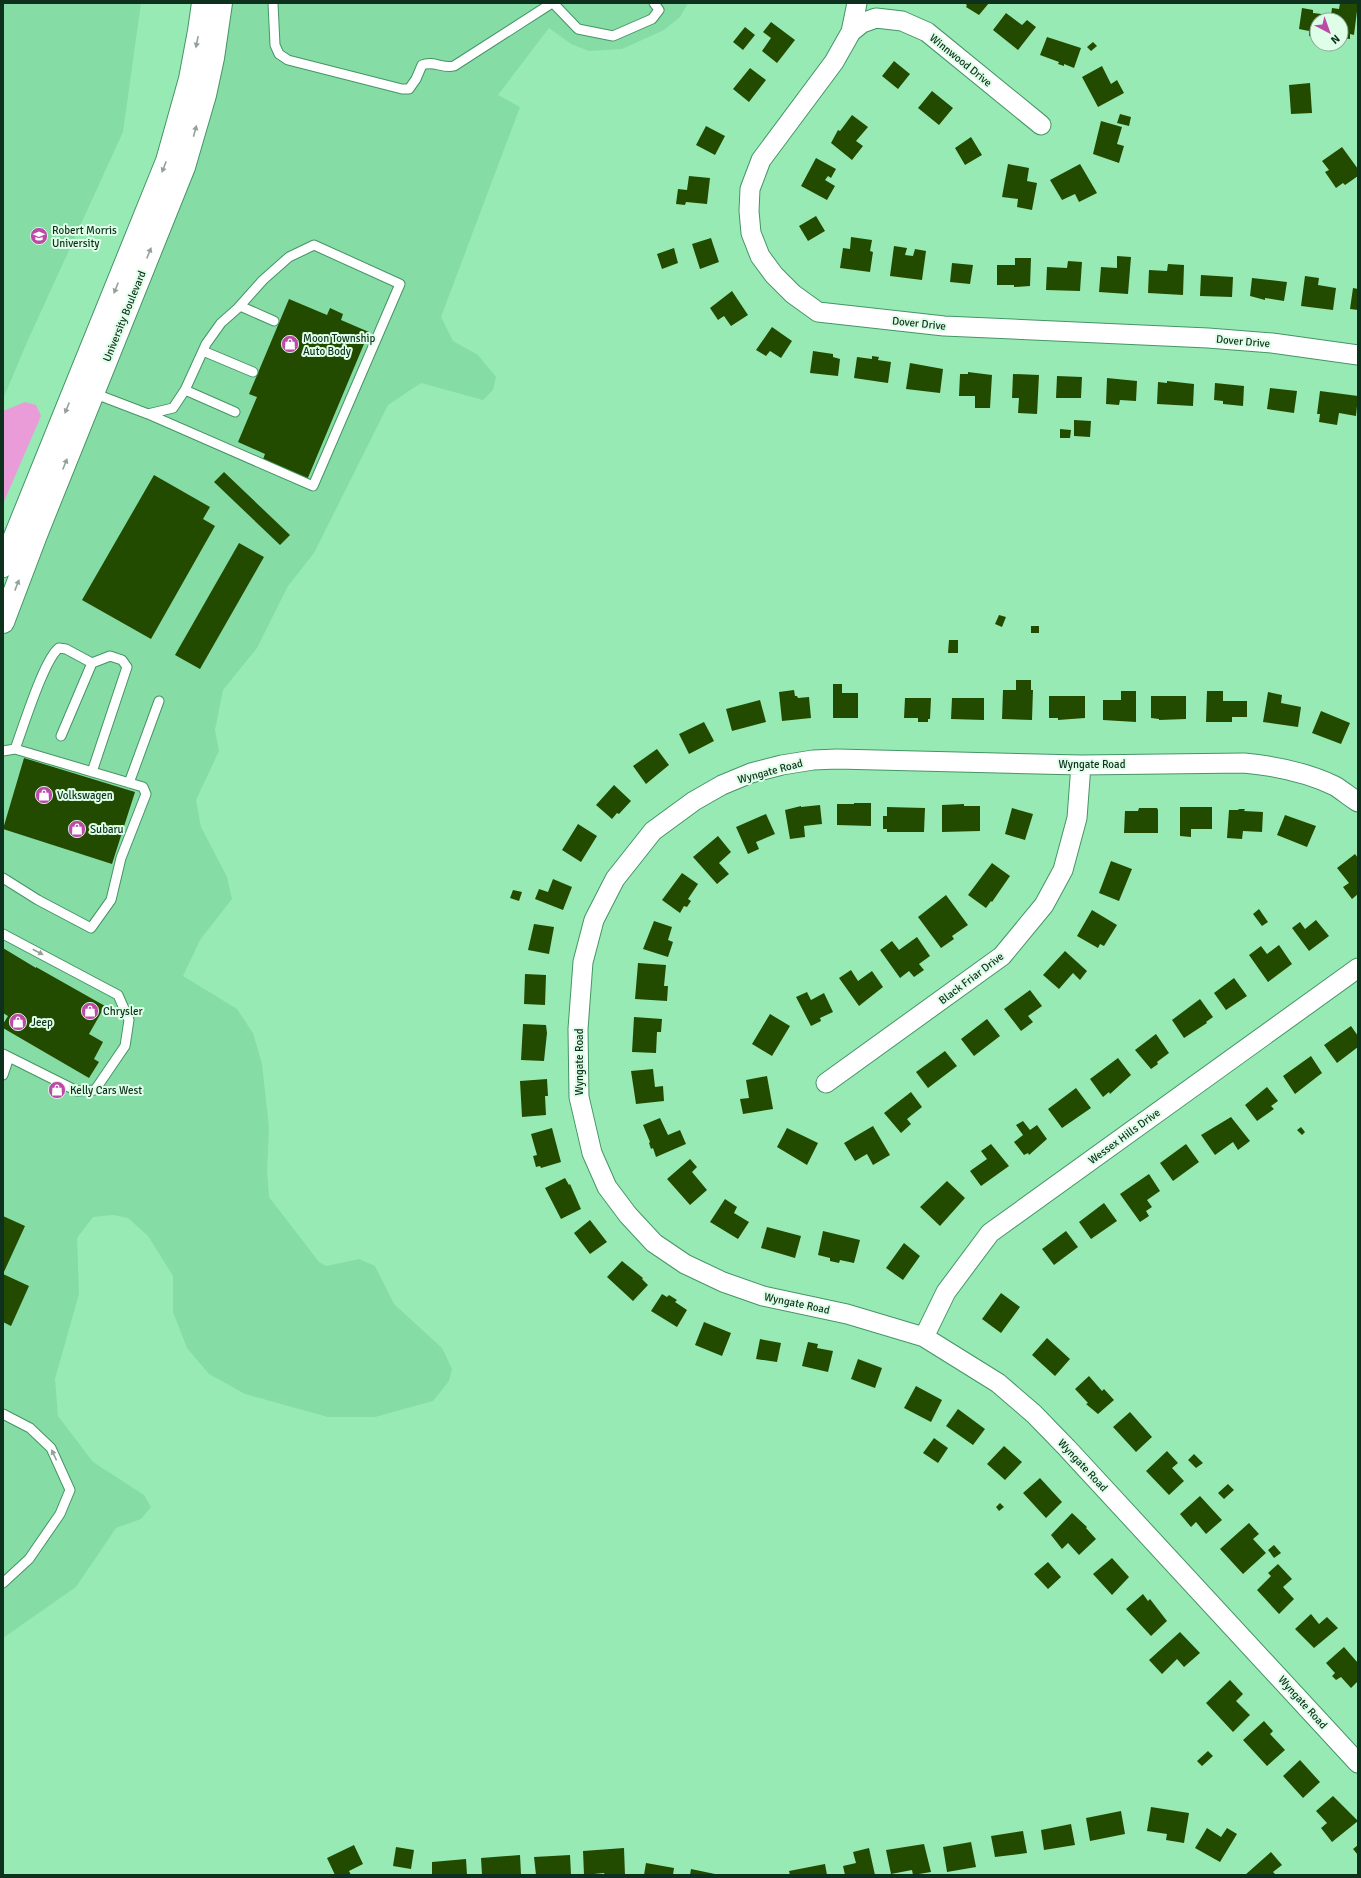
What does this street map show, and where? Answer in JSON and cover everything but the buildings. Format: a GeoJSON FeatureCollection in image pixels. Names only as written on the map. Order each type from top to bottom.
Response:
{"type":"FeatureCollection","features":[{"type":"Feature","properties":{"kind":"main road","name":"University Boulevard"},"geometry":{"type":"LineString","coordinates":[[3,566],[167,161],[190,79],[203,3]]}},
{"type":"Feature","properties":{"kind":"main road","name":"University Boulevard"},"geometry":{"type":"LineString","coordinates":[[3,622],[184,167],[205,95],[213,58],[221,3]]}},
{"type":"Feature","properties":{"kind":"street"},"geometry":{"type":"LineString","coordinates":[[851,32],[857,3]]}},
{"type":"Feature","properties":{"kind":"street","name":"Winnwood Drive"},"geometry":{"type":"LineString","coordinates":[[851,32],[862,23],[876,18],[902,21],[927,32],[1041,125]]}},
{"type":"Feature","properties":{"kind":"street","name":"Dover Drive"},"geometry":{"type":"LineString","coordinates":[[851,32],[834,62],[761,160],[750,189],[750,233],[760,256],[774,275],[793,294],[818,312],[944,326],[1208,338],[1272,343],[1358,355]]}},
{"type":"Feature","properties":{"kind":"street","name":"Wyngate Road"},"geometry":{"type":"LineString","coordinates":[[1358,802],[1335,787],[1294,770],[1270,765],[1244,763],[1081,765],[813,760],[782,765],[751,773],[722,785],[694,801],[653,831],[615,878],[594,920],[583,962],[578,1029],[579,1098],[592,1153],[607,1187],[628,1215],[654,1243],[685,1264],[723,1282],[764,1296],[847,1314],[924,1337],[998,1383],[1034,1414],[1192,1582],[1358,1763]]}},
{"type":"Feature","properties":{"kind":"street","name":"Black Friar Drive"},"geometry":{"type":"LineString","coordinates":[[826,1083],[1002,956],[1016,940],[1044,905],[1063,870],[1078,818],[1081,765]]}},
{"type":"Feature","properties":{"kind":"street","name":"Wessex Hills Drive"},"geometry":{"type":"LineString","coordinates":[[924,1337],[946,1292],[990,1233],[1358,968]]}},
{"type":"Feature","properties":{"kind":"lane"},"geometry":{"type":"LineString","coordinates":[[273,3],[275,45],[279,54],[288,60],[402,90],[409,89],[416,79],[422,64],[428,62],[446,68],[454,66],[553,3],[578,29],[613,36],[652,19],[659,10],[654,3]]}},
{"type":"Feature","properties":{"kind":"lane"},"geometry":{"type":"LineString","coordinates":[[93,393],[148,414],[314,486],[400,284],[314,245],[289,257],[263,280],[240,306],[221,323],[203,350],[185,390],[172,408],[148,414]]}},
{"type":"Feature","properties":{"kind":"lane"},"geometry":{"type":"LineString","coordinates":[[240,306],[274,321]]}},
{"type":"Feature","properties":{"kind":"lane"},"geometry":{"type":"LineString","coordinates":[[203,350],[253,372]]}},
{"type":"Feature","properties":{"kind":"lane"},"geometry":{"type":"LineString","coordinates":[[185,390],[235,412]]}},
{"type":"Feature","properties":{"kind":"lane"},"geometry":{"type":"LineString","coordinates":[[15,749],[54,652],[59,648],[66,650],[92,663]]}},
{"type":"Feature","properties":{"kind":"lane"},"geometry":{"type":"LineString","coordinates":[[61,736],[92,663],[110,656],[122,660],[127,667],[92,772]]}},
{"type":"Feature","properties":{"kind":"lane"},"geometry":{"type":"LineString","coordinates":[[129,783],[159,700]]}},
{"type":"Feature","properties":{"kind":"lane"},"geometry":{"type":"LineString","coordinates":[[3,751],[15,749],[143,787],[146,794],[121,858],[111,900],[91,928],[38,900],[3,878]]}},
{"type":"Feature","properties":{"kind":"lane"},"geometry":{"type":"LineString","coordinates":[[3,934],[118,995],[129,1020],[125,1046],[95,1090],[76,1091],[6,1056],[3,1075]]}},
{"type":"Feature","properties":{"kind":"lane"},"geometry":{"type":"LineString","coordinates":[[3,1414],[30,1428],[51,1448],[70,1490],[60,1514],[29,1559],[3,1583]]}},
{"type":"Feature","properties":{"kind":"shaded area","name":"Robert Morris University"},"geometry":{"type":"Polygon","coordinates":[[[3,3],[141,3],[123,132],[28,340],[3,399],[3,3]]]}},
{"type":"Feature","properties":{"kind":"shaded area"},"geometry":{"type":"Polygon","coordinates":[[[221,3],[688,3],[680,17],[664,30],[622,49],[589,51],[571,44],[549,28],[498,95],[520,107],[441,317],[453,341],[478,355],[496,377],[493,390],[483,400],[421,383],[388,405],[314,553],[288,586],[257,648],[223,690],[215,730],[219,751],[196,800],[201,827],[227,877],[232,899],[200,940],[183,976],[237,1009],[253,1033],[262,1064],[269,1128],[267,1171],[269,1197],[319,1262],[326,1266],[359,1259],[375,1266],[394,1304],[442,1348],[452,1369],[449,1381],[433,1401],[375,1417],[328,1417],[245,1394],[209,1374],[187,1348],[173,1312],[173,1276],[148,1236],[128,1218],[113,1215],[93,1217],[77,1238],[79,1294],[55,1379],[58,1416],[93,1462],[144,1495],[151,1507],[141,1519],[116,1528],[76,1587],[3,1638],[3,622],[221,3]]]}},
{"type":"Feature","properties":{"kind":"shaded area"},"geometry":{"type":"Polygon","coordinates":[[[25,402],[36,405],[41,416],[3,504],[3,411],[25,402]]]}},
{"type":"Feature","properties":{"kind":"place","name":"Robert Morris University"},"geometry":{"type":"Point","coordinates":[39,236]}},
{"type":"Feature","properties":{"kind":"place","name":"Moon Township Auto Body"},"geometry":{"type":"Point","coordinates":[290,344]}},
{"type":"Feature","properties":{"kind":"place","name":"Volkswagen"},"geometry":{"type":"Point","coordinates":[44,795]}},
{"type":"Feature","properties":{"kind":"place","name":"Subaru"},"geometry":{"type":"Point","coordinates":[77,829]}},
{"type":"Feature","properties":{"kind":"place","name":"Chrysler"},"geometry":{"type":"Point","coordinates":[90,1011]}},
{"type":"Feature","properties":{"kind":"place","name":"Jeep"},"geometry":{"type":"Point","coordinates":[18,1022]}},
{"type":"Feature","properties":{"kind":"place","name":"Kelly Cars West"},"geometry":{"type":"Point","coordinates":[57,1090]}}]}
